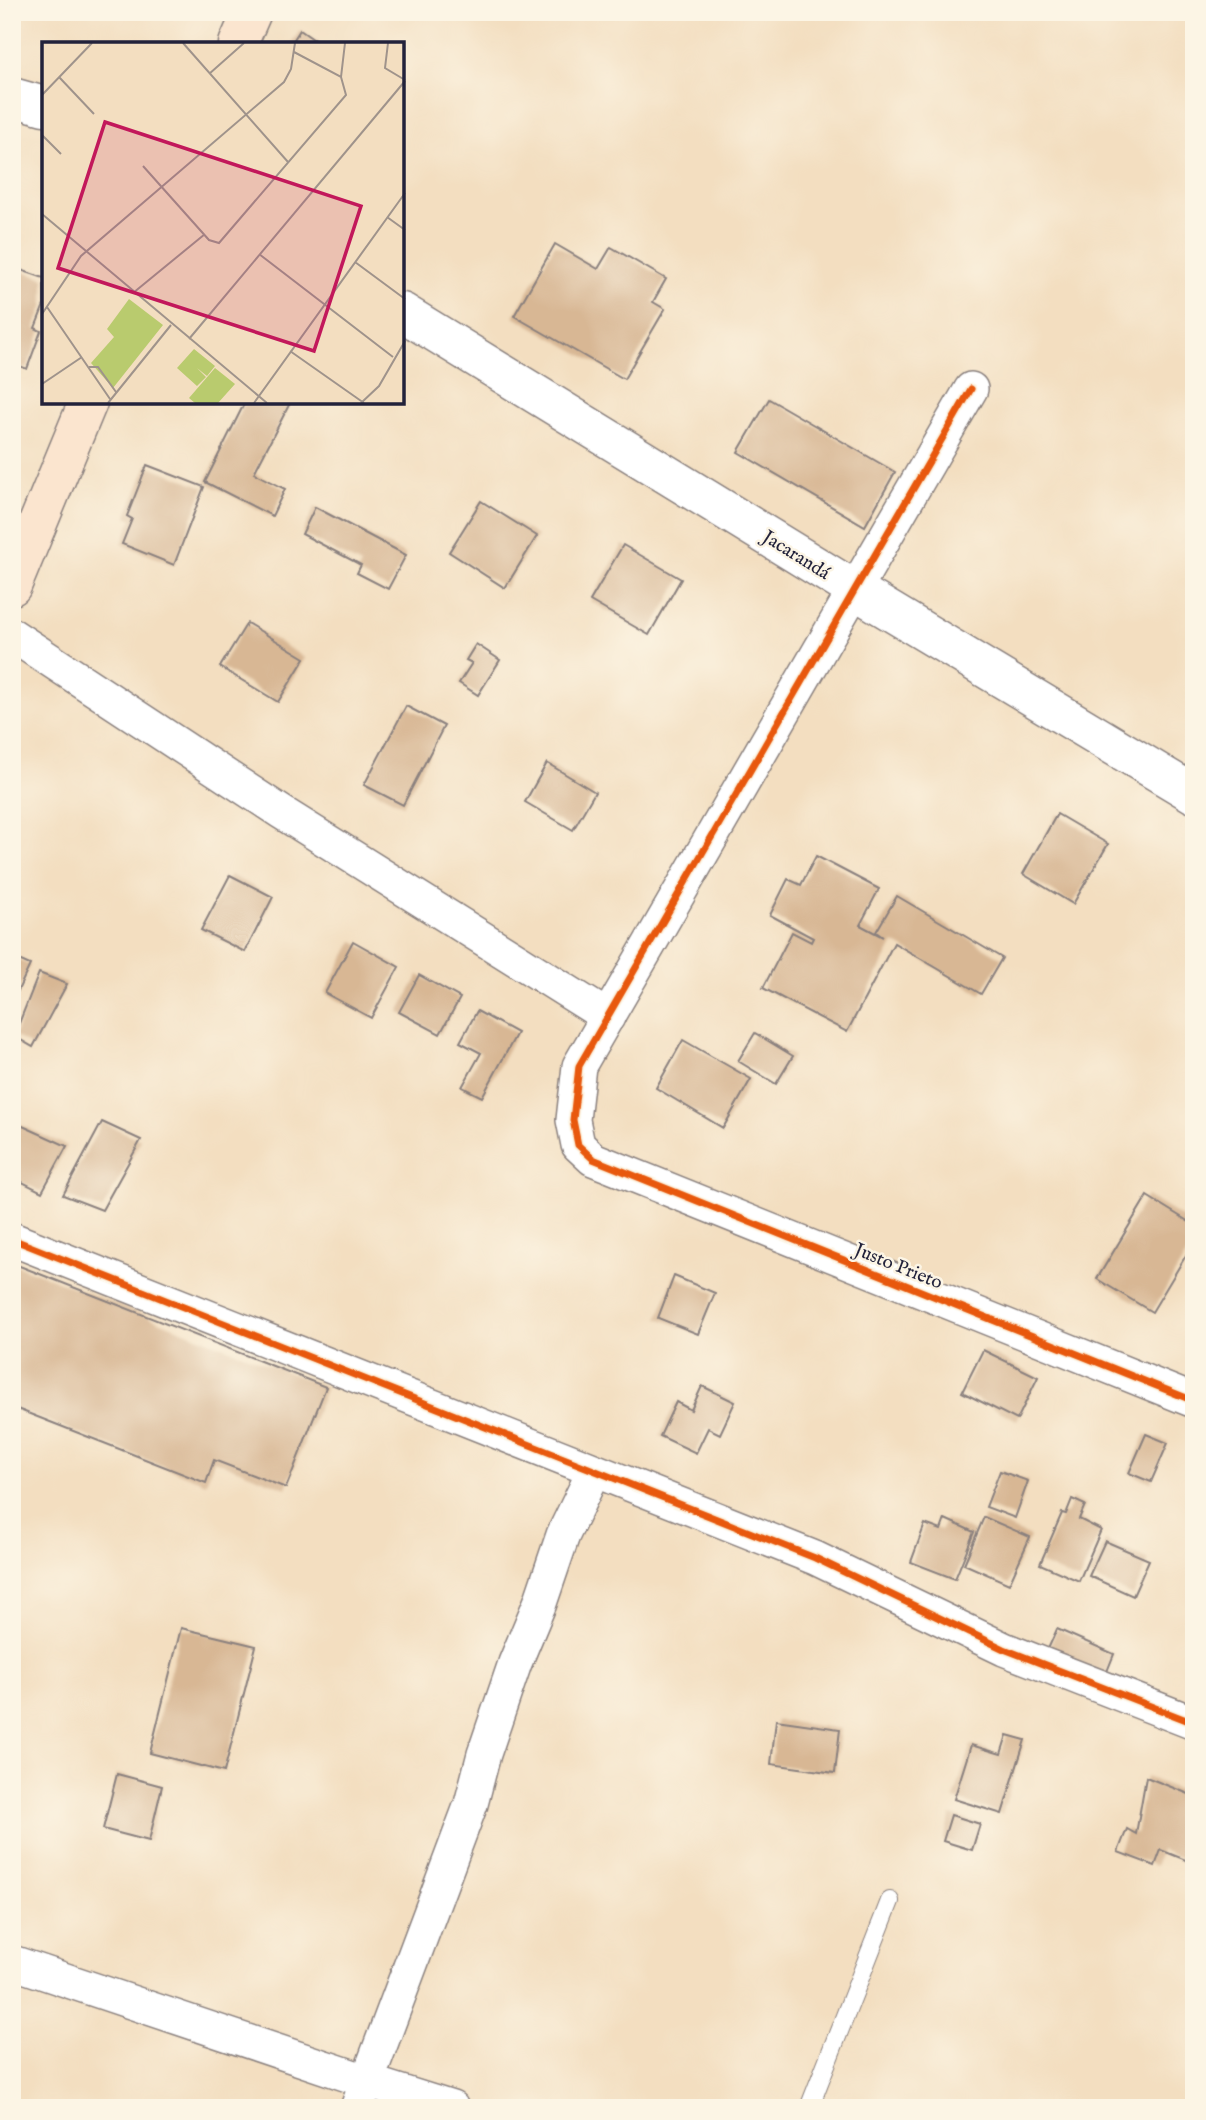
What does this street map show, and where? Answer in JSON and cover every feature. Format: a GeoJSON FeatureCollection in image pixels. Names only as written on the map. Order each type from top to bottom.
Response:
{"type":"FeatureCollection","features":[{"type":"Feature","properties":{"kind":"main road"},"geometry":{"type":"LineString","coordinates":[[239,42],[252,12]]}},
{"type":"Feature","properties":{"kind":"main road"},"geometry":{"type":"LineString","coordinates":[[12,586],[87,404]]}},
{"type":"Feature","properties":{"kind":"street"},"geometry":{"type":"LineString","coordinates":[[12,97],[42,105]]}},
{"type":"Feature","properties":{"kind":"street","name":"Jacarandá"},"geometry":{"type":"LineString","coordinates":[[404,313],[1194,794]]}},
{"type":"Feature","properties":{"kind":"street"},"geometry":{"type":"LineString","coordinates":[[12,635],[281,812],[608,1017],[971,388]]}},
{"type":"Feature","properties":{"kind":"street","name":"Justo Prieto"},"geometry":{"type":"LineString","coordinates":[[608,1017],[579,1066],[573,1120],[578,1145],[593,1159],[1194,1401]]}},
{"type":"Feature","properties":{"kind":"street"},"geometry":{"type":"LineString","coordinates":[[12,1239],[815,1558],[1004,1649],[1194,1723]]}},
{"type":"Feature","properties":{"kind":"street"},"geometry":{"type":"LineString","coordinates":[[362,2095],[471,1804],[493,1728],[563,1535],[594,1471]]}},
{"type":"Feature","properties":{"kind":"street"},"geometry":{"type":"LineString","coordinates":[[12,1962],[362,2095],[452,2108]]}},
{"type":"Feature","properties":{"kind":"lane"},"geometry":{"type":"LineString","coordinates":[[809,2108],[890,1901]]}},
{"type":"Feature","properties":{"kind":"building"},"geometry":{"type":"Polygon","coordinates":[[[300,30],[317,42],[292,42],[300,30]]]}},
{"type":"Feature","properties":{"kind":"building"},"geometry":{"type":"Polygon","coordinates":[[[555,244],[598,269],[611,247],[666,279],[653,302],[665,309],[624,379],[514,316],[555,244]]]}},
{"type":"Feature","properties":{"kind":"building"},"geometry":{"type":"Polygon","coordinates":[[[12,267],[42,277],[42,310],[35,328],[41,331],[27,369],[12,363],[12,267]]]}},
{"type":"Feature","properties":{"kind":"building"},"geometry":{"type":"Polygon","coordinates":[[[769,399],[895,472],[865,526],[738,452],[769,399]]]}},
{"type":"Feature","properties":{"kind":"building"},"geometry":{"type":"Polygon","coordinates":[[[244,404],[289,404],[254,473],[285,489],[272,516],[205,482],[244,404]]]}},
{"type":"Feature","properties":{"kind":"building"},"geometry":{"type":"Polygon","coordinates":[[[147,465],[204,487],[174,565],[122,544],[132,519],[127,516],[147,465]]]}},
{"type":"Feature","properties":{"kind":"building"},"geometry":{"type":"Polygon","coordinates":[[[481,501],[537,536],[505,588],[449,552],[481,501]]]}},
{"type":"Feature","properties":{"kind":"building"},"geometry":{"type":"Polygon","coordinates":[[[315,507],[406,555],[388,589],[357,573],[361,565],[302,534],[315,507]]]}},
{"type":"Feature","properties":{"kind":"building"},"geometry":{"type":"Polygon","coordinates":[[[623,545],[681,579],[649,635],[590,601],[623,545]]]}},
{"type":"Feature","properties":{"kind":"building"},"geometry":{"type":"Polygon","coordinates":[[[247,623],[305,658],[278,702],[220,667],[247,623]]]}},
{"type":"Feature","properties":{"kind":"building"},"geometry":{"type":"Polygon","coordinates":[[[476,644],[500,660],[478,695],[459,683],[472,663],[466,660],[476,644]]]}},
{"type":"Feature","properties":{"kind":"building"},"geometry":{"type":"Polygon","coordinates":[[[406,706],[444,726],[403,805],[364,785],[406,706]]]}},
{"type":"Feature","properties":{"kind":"building"},"geometry":{"type":"Polygon","coordinates":[[[547,763],[595,792],[573,830],[525,802],[547,763]]]}},
{"type":"Feature","properties":{"kind":"building"},"geometry":{"type":"Polygon","coordinates":[[[1057,814],[1108,844],[1073,904],[1023,874],[1057,814]]]}},
{"type":"Feature","properties":{"kind":"building"},"geometry":{"type":"Polygon","coordinates":[[[816,856],[879,889],[860,925],[883,937],[876,932],[897,896],[1002,958],[981,994],[894,943],[847,1032],[763,988],[792,932],[811,942],[813,938],[770,915],[788,879],[801,885],[816,856]]]}},
{"type":"Feature","properties":{"kind":"building"},"geometry":{"type":"Polygon","coordinates":[[[230,875],[273,897],[245,952],[201,930],[230,875]]]}},
{"type":"Feature","properties":{"kind":"building"},"geometry":{"type":"Polygon","coordinates":[[[353,941],[399,967],[371,1018],[325,993],[353,941]]]}},
{"type":"Feature","properties":{"kind":"building"},"geometry":{"type":"Polygon","coordinates":[[[12,957],[30,965],[12,1003],[12,957]]]}},
{"type":"Feature","properties":{"kind":"building"},"geometry":{"type":"Polygon","coordinates":[[[39,973],[67,984],[33,1047],[14,1036],[39,973]]]}},
{"type":"Feature","properties":{"kind":"building"},"geometry":{"type":"Polygon","coordinates":[[[419,975],[460,998],[440,1034],[399,1012],[419,975]]]}},
{"type":"Feature","properties":{"kind":"building"},"geometry":{"type":"Polygon","coordinates":[[[477,1011],[517,1033],[482,1097],[462,1087],[481,1053],[460,1042],[477,1011]]]}},
{"type":"Feature","properties":{"kind":"building"},"geometry":{"type":"Polygon","coordinates":[[[755,1033],[793,1056],[776,1084],[738,1061],[755,1033]]]}},
{"type":"Feature","properties":{"kind":"building"},"geometry":{"type":"Polygon","coordinates":[[[683,1040],[751,1079],[723,1128],[656,1088],[683,1040]]]}},
{"type":"Feature","properties":{"kind":"building"},"geometry":{"type":"Polygon","coordinates":[[[102,1122],[141,1140],[102,1210],[63,1195],[102,1122]]]}},
{"type":"Feature","properties":{"kind":"building"},"geometry":{"type":"Polygon","coordinates":[[[16,1123],[67,1146],[42,1192],[12,1177],[12,1131],[16,1123]]]}},
{"type":"Feature","properties":{"kind":"building"},"geometry":{"type":"Polygon","coordinates":[[[1147,1196],[1194,1225],[1194,1242],[1152,1312],[1097,1279],[1147,1196]]]}},
{"type":"Feature","properties":{"kind":"building"},"geometry":{"type":"Polygon","coordinates":[[[12,1263],[326,1387],[286,1488],[214,1460],[206,1483],[12,1407],[12,1263]]]}},
{"type":"Feature","properties":{"kind":"building"},"geometry":{"type":"Polygon","coordinates":[[[674,1276],[715,1293],[698,1334],[658,1318],[674,1276]]]}},
{"type":"Feature","properties":{"kind":"building"},"geometry":{"type":"Polygon","coordinates":[[[983,1350],[1038,1377],[1017,1420],[962,1392],[983,1350]]]}},
{"type":"Feature","properties":{"kind":"building"},"geometry":{"type":"Polygon","coordinates":[[[702,1386],[735,1402],[720,1434],[708,1428],[696,1453],[660,1436],[676,1402],[691,1410],[702,1386]]]}},
{"type":"Feature","properties":{"kind":"building"},"geometry":{"type":"Polygon","coordinates":[[[1146,1434],[1168,1443],[1151,1482],[1129,1473],[1146,1434]]]}},
{"type":"Feature","properties":{"kind":"building"},"geometry":{"type":"Polygon","coordinates":[[[1000,1471],[1028,1481],[1015,1518],[986,1507],[1000,1471]]]}},
{"type":"Feature","properties":{"kind":"building"},"geometry":{"type":"Polygon","coordinates":[[[1072,1499],[1085,1505],[1079,1519],[1101,1530],[1079,1581],[1040,1564],[1062,1513],[1066,1514],[1072,1499]]]}},
{"type":"Feature","properties":{"kind":"building"},"geometry":{"type":"Polygon","coordinates":[[[984,1517],[1030,1537],[1009,1584],[964,1564],[984,1517]]]}},
{"type":"Feature","properties":{"kind":"building"},"geometry":{"type":"Polygon","coordinates":[[[945,1519],[974,1532],[955,1579],[911,1562],[925,1524],[941,1530],[945,1519]]]}},
{"type":"Feature","properties":{"kind":"building"},"geometry":{"type":"Polygon","coordinates":[[[1105,1541],[1149,1560],[1133,1596],[1089,1576],[1105,1541]]]}},
{"type":"Feature","properties":{"kind":"building"},"geometry":{"type":"Polygon","coordinates":[[[181,1628],[256,1646],[224,1772],[150,1753],[181,1628]]]}},
{"type":"Feature","properties":{"kind":"building"},"geometry":{"type":"Polygon","coordinates":[[[1057,1629],[1114,1654],[1106,1674],[1048,1649],[1057,1629]]]}},
{"type":"Feature","properties":{"kind":"building"},"geometry":{"type":"Polygon","coordinates":[[[776,1720],[840,1729],[835,1773],[771,1764],[776,1720]]]}},
{"type":"Feature","properties":{"kind":"building"},"geometry":{"type":"Polygon","coordinates":[[[1007,1735],[1025,1740],[1002,1814],[954,1799],[971,1745],[1001,1754],[1007,1735]]]}},
{"type":"Feature","properties":{"kind":"building"},"geometry":{"type":"Polygon","coordinates":[[[117,1774],[162,1786],[149,1841],[103,1829],[117,1774]]]}},
{"type":"Feature","properties":{"kind":"building"},"geometry":{"type":"Polygon","coordinates":[[[1146,1777],[1194,1796],[1194,1846],[1188,1861],[1161,1850],[1155,1866],[1118,1852],[1127,1829],[1136,1834],[1146,1777]]]}},
{"type":"Feature","properties":{"kind":"building"},"geometry":{"type":"Polygon","coordinates":[[[951,1815],[980,1824],[972,1850],[943,1841],[951,1815]]]}},
{"type":"Feature","properties":{"kind":"cycle path"},"geometry":{"type":"LineString","coordinates":[[971,389],[579,1066],[573,1120],[578,1145],[593,1159],[1194,1401]]}},
{"type":"Feature","properties":{"kind":"cycle path"},"geometry":{"type":"LineString","coordinates":[[12,1239],[815,1558],[1004,1649],[1194,1723]]}}]}
